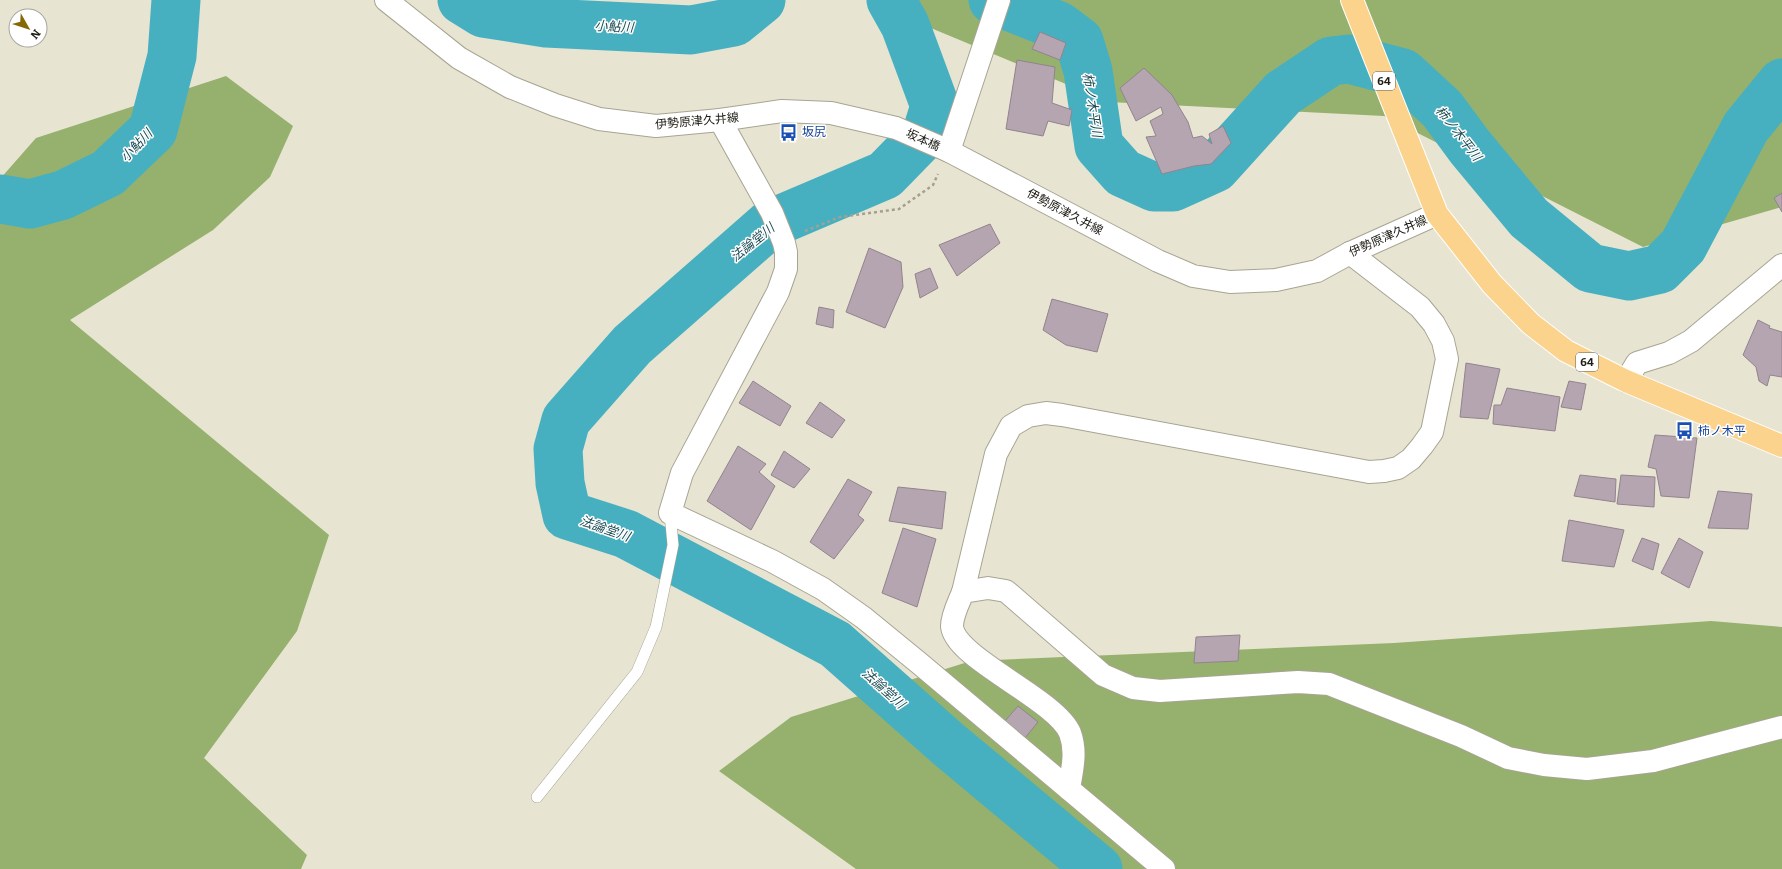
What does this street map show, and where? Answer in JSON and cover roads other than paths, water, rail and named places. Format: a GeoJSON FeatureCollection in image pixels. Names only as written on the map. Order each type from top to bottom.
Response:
{"type":"FeatureCollection","features":[{"type":"Feature","properties":{"kind":"main road","name":"64"},"geometry":{"type":"LineString","coordinates":[[1353,2],[1437,214]]}},
{"type":"Feature","properties":{"kind":"main road","name":"伊勢原津久井線"},"geometry":{"type":"LineString","coordinates":[[1437,214],[1492,284],[1531,324],[1566,351],[1626,381],[1782,446]]}},
{"type":"Feature","properties":{"kind":"street","name":"伊勢原津久井線"},"geometry":{"type":"LineString","coordinates":[[386,0],[459,58],[510,87],[554,106],[599,119],[656,126],[720,120],[782,111],[831,113],[896,128]]}},
{"type":"Feature","properties":{"kind":"street"},"geometry":{"type":"LineString","coordinates":[[949,151],[999,0]]}},
{"type":"Feature","properties":{"kind":"street"},"geometry":{"type":"LineString","coordinates":[[720,120],[772,213],[785,248],[786,269],[778,292],[682,473],[670,513],[772,561],[823,589],[864,618],[920,663],[1164,869]]}},
{"type":"Feature","properties":{"kind":"street","name":"坂本橋"},"geometry":{"type":"LineString","coordinates":[[896,128],[949,151]]}},
{"type":"Feature","properties":{"kind":"street","name":"伊勢原津久井線"},"geometry":{"type":"LineString","coordinates":[[949,151],[1158,261],[1193,276],[1230,282],[1276,280],[1317,271],[1350,253],[1437,214]]}},
{"type":"Feature","properties":{"kind":"street"},"geometry":{"type":"LineString","coordinates":[[1069,789],[1075,752],[1069,732],[1057,716],[970,652],[956,638],[952,626],[955,611],[963,592],[996,454],[1011,426],[1028,416],[1046,414],[1062,415],[1369,472],[1384,472],[1398,468],[1411,459],[1432,432],[1447,360],[1443,341],[1434,324],[1420,307],[1350,253]]}},
{"type":"Feature","properties":{"kind":"street"},"geometry":{"type":"LineString","coordinates":[[1626,381],[1637,363],[1669,353],[1691,341],[1782,265]]}},
{"type":"Feature","properties":{"kind":"street"},"geometry":{"type":"LineString","coordinates":[[963,592],[988,588],[1006,591],[1103,675],[1133,688],[1160,691],[1298,682],[1329,684],[1461,736],[1508,758],[1544,765],[1587,769],[1653,761],[1782,727]]}},
{"type":"Feature","properties":{"kind":"lane"},"geometry":{"type":"LineString","coordinates":[[537,797],[637,672],[656,627],[670,560],[672,545],[670,513]]}},
{"type":"Feature","properties":{"kind":"waterway","name":"小鮎川"},"geometry":{"type":"LineString","coordinates":[[0,199],[30,204],[63,195],[108,173],[153,130],[172,56],[176,0]]}},
{"type":"Feature","properties":{"kind":"waterway","name":"小鮎川"},"geometry":{"type":"LineString","coordinates":[[462,0],[483,13],[546,23],[691,30],[734,22],[761,0]]}},
{"type":"Feature","properties":{"kind":"waterway","name":"法論堂川"},"geometry":{"type":"LineString","coordinates":[[891,0],[905,25],[935,106],[927,132],[885,175],[770,224],[632,345],[566,420],[558,449],[560,483],[567,515],[626,534],[835,644],[948,744],[1098,869]]}},
{"type":"Feature","properties":{"kind":"waterway","name":"柿ノ木平川"},"geometry":{"type":"LineString","coordinates":[[993,0],[1059,26],[1079,41],[1088,71],[1099,146],[1123,173],[1154,187],[1173,187],[1215,168],[1283,93],[1331,61],[1349,59],[1403,73],[1442,109],[1470,147],[1529,218],[1590,268],[1629,276],[1660,269],[1683,246],[1746,127],[1782,83]]}},
{"type":"Feature","properties":{"kind":"place","name":"坂尻"},"geometry":{"type":"Point","coordinates":[789,132]}},
{"type":"Feature","properties":{"kind":"place","name":"柿ノ木平"},"geometry":{"type":"Point","coordinates":[1685,431]}}]}
